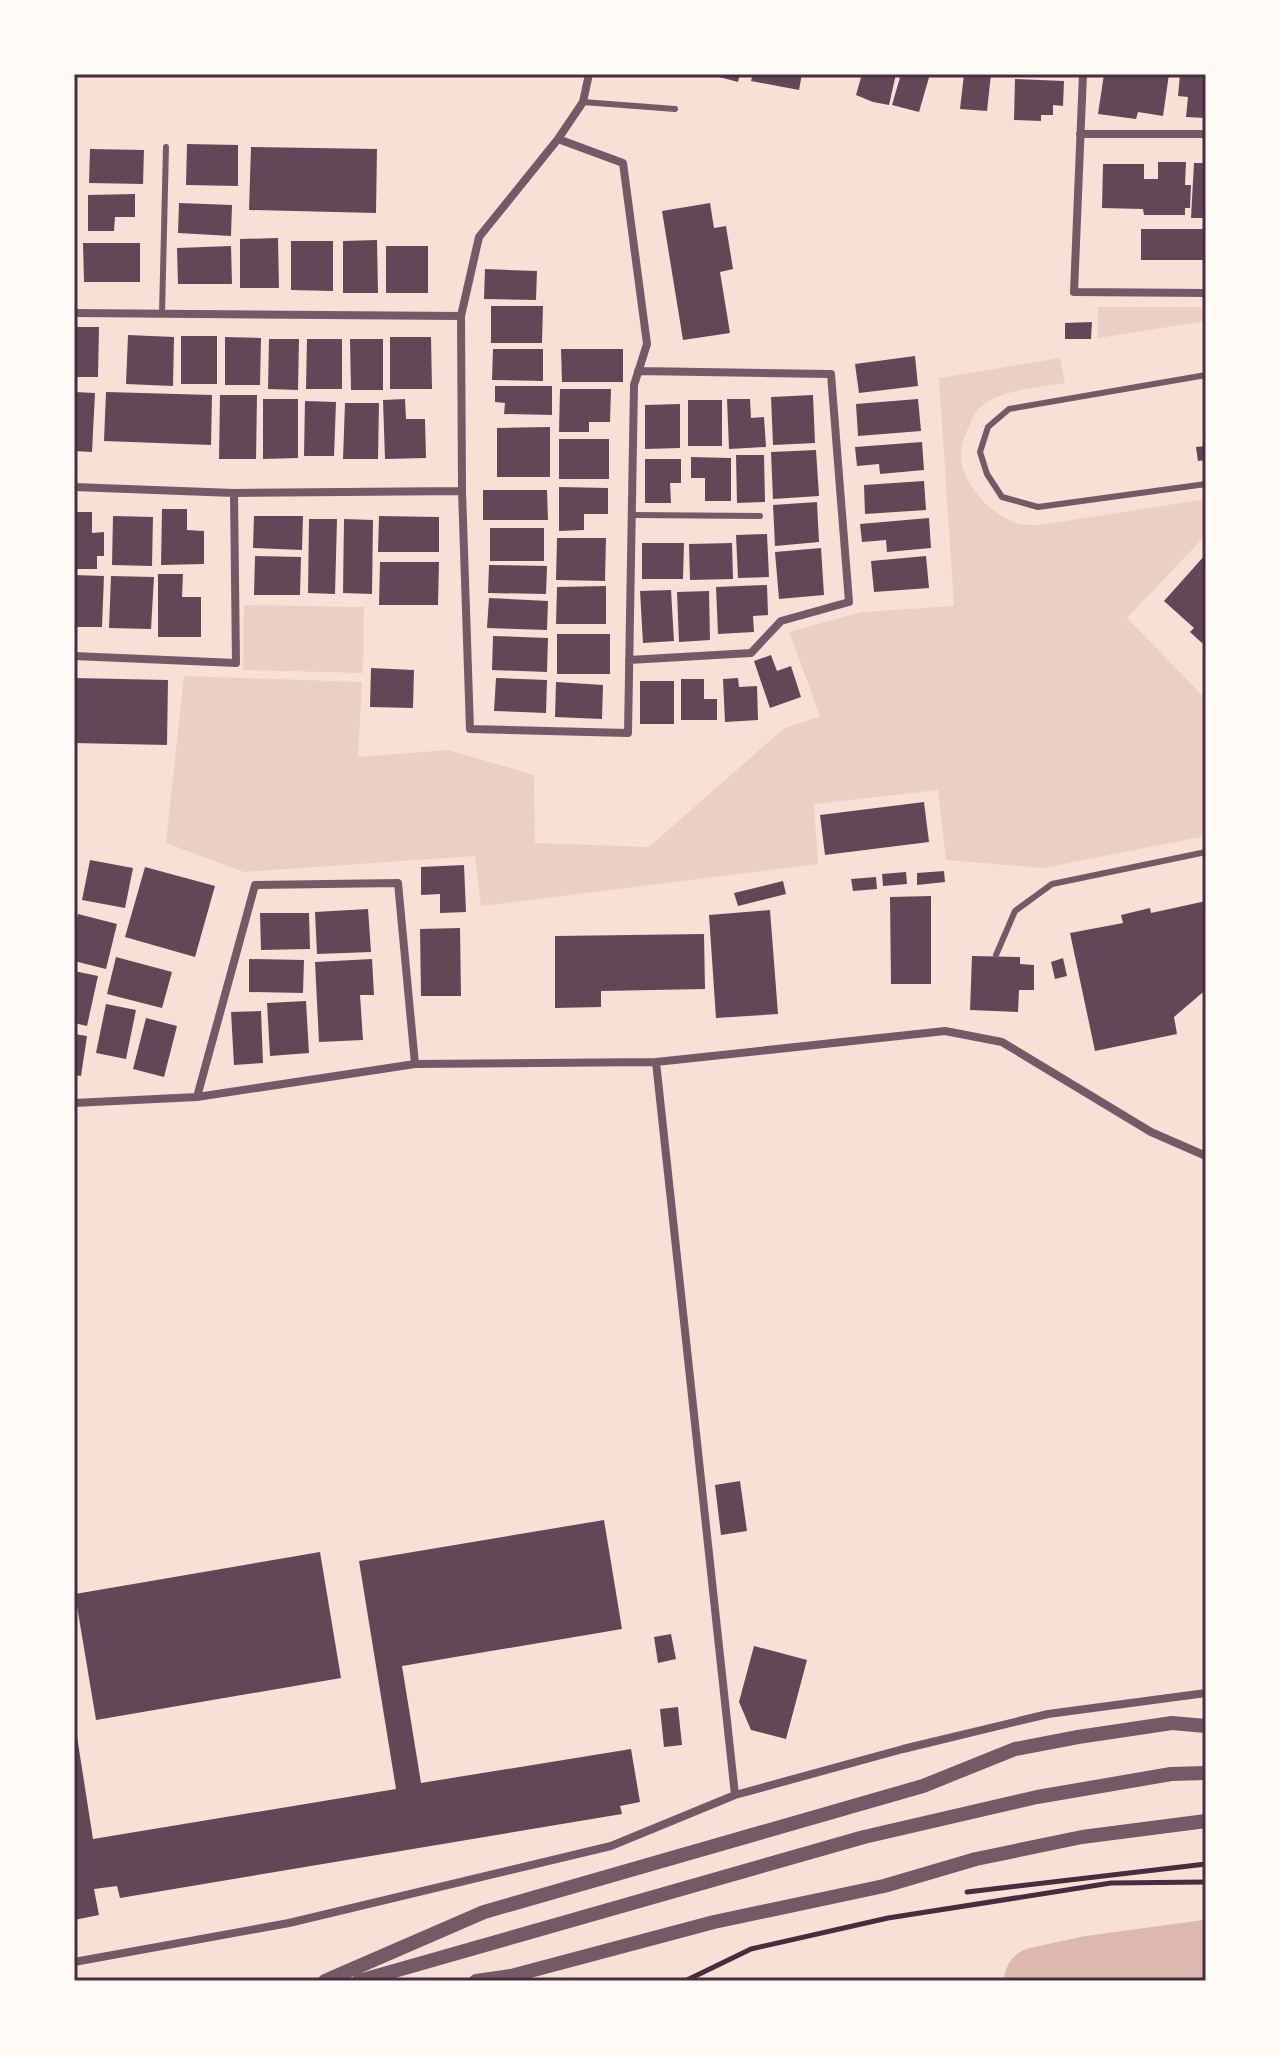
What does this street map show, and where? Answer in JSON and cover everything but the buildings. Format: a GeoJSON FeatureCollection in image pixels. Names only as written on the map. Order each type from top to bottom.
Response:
{"type":"FeatureCollection","features":[{"type":"Feature","properties":{"kind":"street"},"geometry":{"type":"LineString","coordinates":[[558,139],[623,163],[647,344],[634,385],[628,733],[470,729],[462,491],[461,316],[479,237],[558,139],[583,102],[589,74]]}},
{"type":"Feature","properties":{"kind":"street"},"geometry":{"type":"LineString","coordinates":[[1083,74],[1074,292],[1206,293]]}},
{"type":"Feature","properties":{"kind":"street"},"geometry":{"type":"LineString","coordinates":[[1080,134],[1206,134]]}},
{"type":"Feature","properties":{"kind":"street"},"geometry":{"type":"LineString","coordinates":[[74,313],[461,316]]}},
{"type":"Feature","properties":{"kind":"street"},"geometry":{"type":"LineString","coordinates":[[629,660],[751,653],[781,621],[849,602],[831,374],[638,371]]}},
{"type":"Feature","properties":{"kind":"street"},"geometry":{"type":"LineString","coordinates":[[74,487],[234,493],[462,491]]}},
{"type":"Feature","properties":{"kind":"street"},"geometry":{"type":"LineString","coordinates":[[74,656],[236,663],[234,493]]}},
{"type":"Feature","properties":{"kind":"street"},"geometry":{"type":"LineString","coordinates":[[197,1097],[255,885],[398,883],[415,1064]]}},
{"type":"Feature","properties":{"kind":"street"},"geometry":{"type":"LineString","coordinates":[[74,1103],[197,1097],[415,1064],[656,1062],[945,1031],[1002,1042],[1151,1132],[1206,1156]]}},
{"type":"Feature","properties":{"kind":"street"},"geometry":{"type":"LineString","coordinates":[[656,1062],[735,1795]]}},
{"type":"Feature","properties":{"kind":"street"},"geometry":{"type":"LineString","coordinates":[[74,1962],[289,1923],[611,1846],[735,1795],[903,1749],[1048,1714],[1206,1693]]}},
{"type":"Feature","properties":{"kind":"street"},"geometry":{"type":"LineString","coordinates":[[325,1981],[484,1912],[912,1789],[1015,1749],[1172,1723],[1206,1726]]}},
{"type":"Feature","properties":{"kind":"street"},"geometry":{"type":"LineString","coordinates":[[359,1981],[864,1837],[1037,1797],[1171,1774],[1206,1773]]}},
{"type":"Feature","properties":{"kind":"street"},"geometry":{"type":"LineString","coordinates":[[476,1981],[511,1976],[714,1922],[884,1886],[976,1859],[1082,1837],[1206,1821]]}},
{"type":"Feature","properties":{"kind":"lane"},"geometry":{"type":"LineString","coordinates":[[583,102],[675,109]]}},
{"type":"Feature","properties":{"kind":"lane"},"geometry":{"type":"LineString","coordinates":[[162,314],[166,147]]}},
{"type":"Feature","properties":{"kind":"lane"},"geometry":{"type":"LineString","coordinates":[[1206,375],[1009,409],[988,427],[980,452],[987,474],[1002,497],[1038,507],[1206,484]]}},
{"type":"Feature","properties":{"kind":"lane"},"geometry":{"type":"LineString","coordinates":[[632,515],[760,516]]}},
{"type":"Feature","properties":{"kind":"lane"},"geometry":{"type":"LineString","coordinates":[[996,955],[1015,911],[1052,884],[1206,852]]}},
{"type":"Feature","properties":{"kind":"path"},"geometry":{"type":"LineString","coordinates":[[954,1893],[1206,1864]]}},
{"type":"Feature","properties":{"kind":"path"},"geometry":{"type":"LineString","coordinates":[[685,1981],[751,1949],[888,1918],[1111,1883],[1206,1882]]}},
{"type":"Feature","properties":{"kind":"path"},"geometry":{"type":"LineString","coordinates":[[888,1918],[900,1911]]}},
{"type":"Feature","properties":{"kind":"shaded area"},"geometry":{"type":"Polygon","coordinates":[[[1098,307],[1206,307],[1206,321],[1098,338],[1098,307]]]}},
{"type":"Feature","properties":{"kind":"shaded area"},"geometry":{"type":"Polygon","coordinates":[[[1060,358],[1065,383],[1000,396],[977,411],[963,443],[962,466],[987,505],[1006,519],[1022,524],[1040,525],[1206,499],[1206,535],[1127,618],[1202,695],[1206,693],[1206,836],[1043,868],[946,860],[938,790],[814,804],[818,864],[481,906],[475,856],[244,872],[166,843],[184,676],[362,682],[358,757],[448,750],[534,775],[535,843],[649,847],[783,729],[820,716],[789,632],[862,612],[954,606],[939,378],[1060,358]]]}},
{"type":"Feature","properties":{"kind":"shaded area"},"geometry":{"type":"Polygon","coordinates":[[[244,605],[364,607],[363,673],[243,670],[244,605]]]}},
{"type":"Feature","properties":{"kind":"waterway"},"geometry":{"type":"LineString","coordinates":[[1038,1981],[1089,1970],[1206,1954]]}}]}
